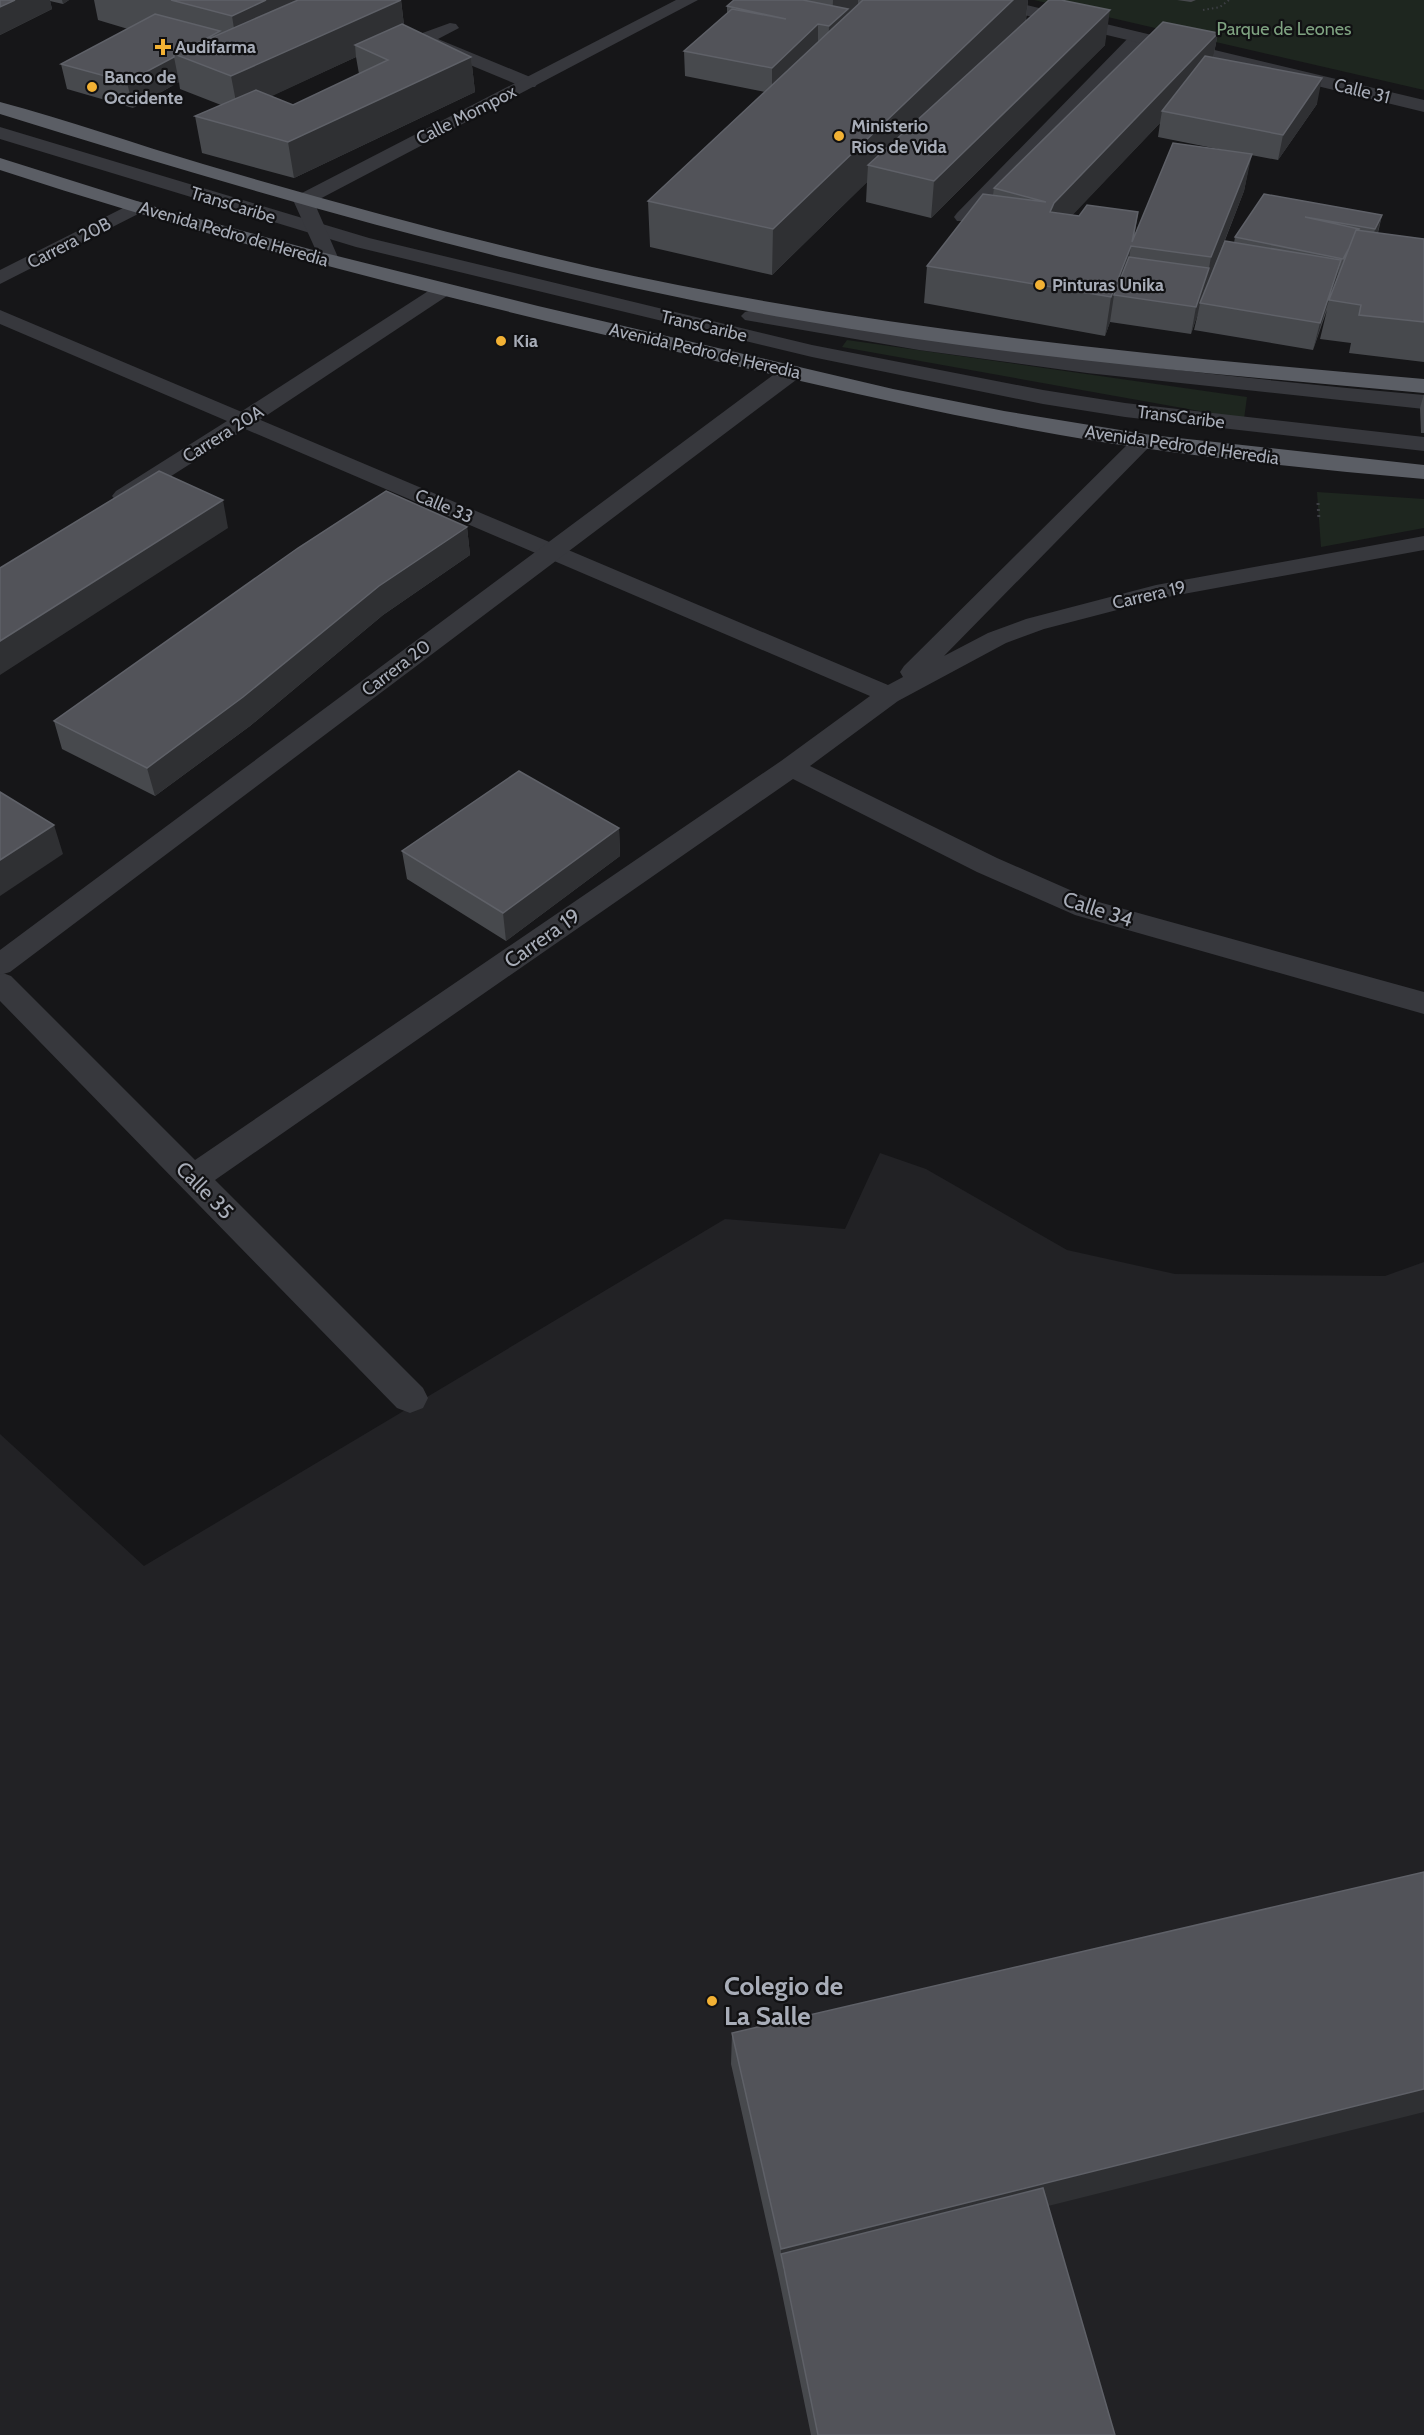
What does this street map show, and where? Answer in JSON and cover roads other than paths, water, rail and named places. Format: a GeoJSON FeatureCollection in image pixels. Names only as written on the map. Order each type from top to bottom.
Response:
{"type":"FeatureCollection","features":[{"type":"Feature","properties":{"kind":"highway"},"geometry":{"type":"LineString","coordinates":[[0,108],[162,160],[310,215],[791,313],[1054,351],[1424,386]]}},
{"type":"Feature","properties":{"kind":"highway","name":"Avenida Pedro de Heredia"},"geometry":{"type":"LineString","coordinates":[[0,164],[137,207],[330,262],[792,372],[1056,428],[1143,442],[1424,472]]}},
{"type":"Feature","properties":{"kind":"street","name":"Calle Mompox"},"geometry":{"type":"LineString","coordinates":[[310,215],[529,83],[688,0]]}},
{"type":"Feature","properties":{"kind":"street","name":"Calle 31"},"geometry":{"type":"LineString","coordinates":[[985,0],[1424,106]]}},
{"type":"Feature","properties":{"kind":"street"},"geometry":{"type":"LineString","coordinates":[[450,28],[423,39],[529,83]]}},
{"type":"Feature","properties":{"kind":"street"},"geometry":{"type":"LineString","coordinates":[[963,217],[1139,37]]}},
{"type":"Feature","properties":{"kind":"street","name":"TransCaribe"},"geometry":{"type":"LineString","coordinates":[[0,118],[359,231],[597,286],[824,329],[1120,372],[1424,402]]}},
{"type":"Feature","properties":{"kind":"street","name":"TransCaribe"},"geometry":{"type":"LineString","coordinates":[[0,133],[310,215],[460,268],[800,349],[974,384],[1125,410],[1424,444]]}},
{"type":"Feature","properties":{"kind":"street","name":"Carrera 20B"},"geometry":{"type":"LineString","coordinates":[[0,278],[137,207]]}},
{"type":"Feature","properties":{"kind":"street"},"geometry":{"type":"LineString","coordinates":[[310,215],[330,262]]}},
{"type":"Feature","properties":{"kind":"street","name":"Carrera 20A"},"geometry":{"type":"LineString","coordinates":[[107,506],[443,290]]}},
{"type":"Feature","properties":{"kind":"street","name":"Calle 33"},"geometry":{"type":"LineString","coordinates":[[0,316],[889,695]]}},
{"type":"Feature","properties":{"kind":"street","name":"Carrera 20"},"geometry":{"type":"LineString","coordinates":[[0,965],[792,372]]}},
{"type":"Feature","properties":{"kind":"street","name":"Carrera 19"},"geometry":{"type":"LineString","coordinates":[[889,695],[1143,442]]}},
{"type":"Feature","properties":{"kind":"street","name":"Carrera 19"},"geometry":{"type":"LineString","coordinates":[[194,1178],[791,767],[889,695],[997,638],[1035,624],[1165,590],[1424,543]]}},
{"type":"Feature","properties":{"kind":"street","name":"Calle 34"},"geometry":{"type":"LineString","coordinates":[[791,767],[987,865],[1085,908],[1424,1003]]}},
{"type":"Feature","properties":{"kind":"street","name":"Calle 35"},"geometry":{"type":"LineString","coordinates":[[0,983],[410,1398]]}},
{"type":"Feature","properties":{"kind":"place","name":"Audifarma"},"geometry":{"type":"Point","coordinates":[163,47]}},
{"type":"Feature","properties":{"kind":"place","name":"Banco de Occidente"},"geometry":{"type":"Point","coordinates":[92,87]}},
{"type":"Feature","properties":{"kind":"place","name":"Ministerio Rios de Vida"},"geometry":{"type":"Point","coordinates":[839,136]}},
{"type":"Feature","properties":{"kind":"place","name":"Pinturas Unika"},"geometry":{"type":"Point","coordinates":[1040,285]}},
{"type":"Feature","properties":{"kind":"place","name":"Kia"},"geometry":{"type":"Point","coordinates":[501,341]}},
{"type":"Feature","properties":{"kind":"place","name":"Colegio de La Salle"},"geometry":{"type":"Point","coordinates":[712,2001]}},
{"type":"Feature","properties":{"kind":"park label","name":"Parque de Leones"},"geometry":{"type":"Point","coordinates":[1284,29]}}]}
